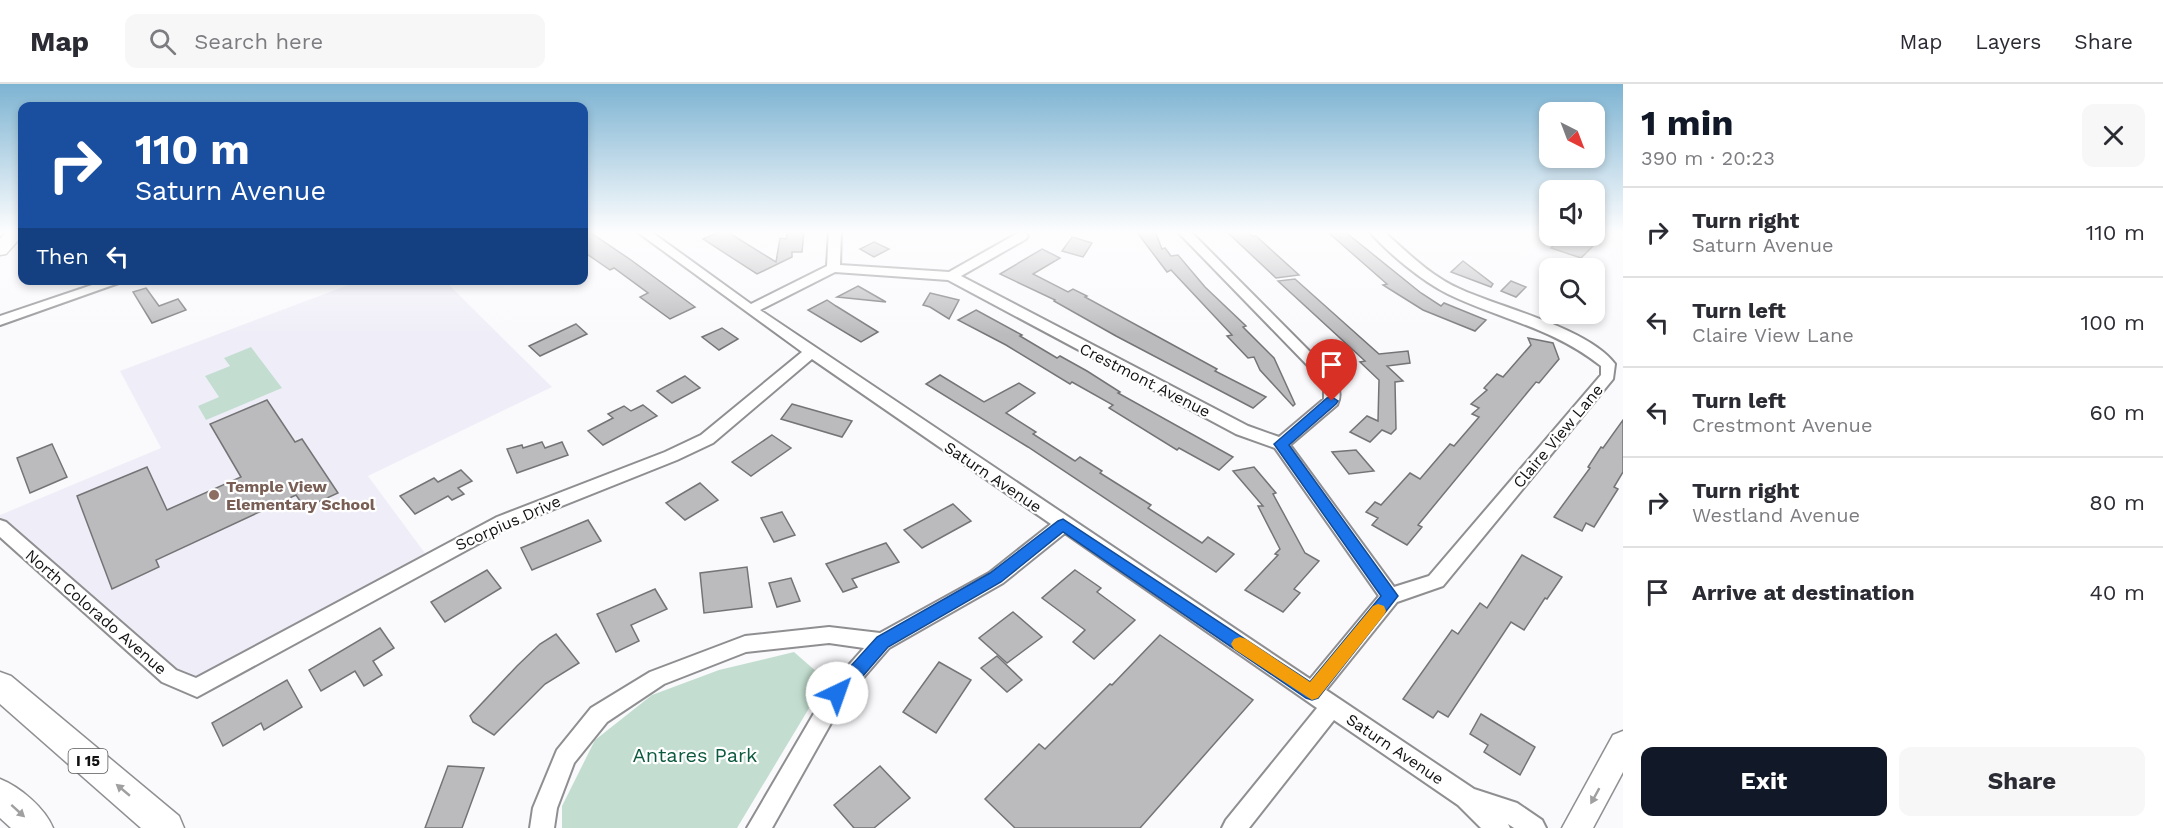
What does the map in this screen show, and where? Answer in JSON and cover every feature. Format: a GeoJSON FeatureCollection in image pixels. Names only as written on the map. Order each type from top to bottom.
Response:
{"type":"FeatureCollection","features":[{"type":"Feature","properties":{"kind":"highway","name":"I 15"},"geometry":{"type":"LineString","coordinates":[[3,687],[167,828]]}},
{"type":"Feature","properties":{"kind":"highway"},"geometry":{"type":"LineString","coordinates":[[0,795],[36,828]]}},
{"type":"Feature","properties":{"kind":"main road"},"geometry":{"type":"LineString","coordinates":[[1577,828],[1623,744]]}},
{"type":"Feature","properties":{"kind":"street","name":"Saturn Avenue"},"geometry":{"type":"LineString","coordinates":[[689,266],[750,310],[1063,525],[1466,797],[1498,828]]}},
{"type":"Feature","properties":{"kind":"street"},"geometry":{"type":"LineString","coordinates":[[951,276],[969,266]]}},
{"type":"Feature","properties":{"kind":"street"},"geometry":{"type":"LineString","coordinates":[[1217,266],[1319,369],[1332,387],[1332,401],[1281,444],[1390,596],[1312,692]]}},
{"type":"Feature","properties":{"kind":"street","name":"Claire View Lane"},"geometry":{"type":"LineString","coordinates":[[1390,596],[1436,581],[1608,376],[1608,364],[1590,349],[1565,334],[1454,292],[1417,266]]}},
{"type":"Feature","properties":{"kind":"street"},"geometry":{"type":"LineString","coordinates":[[750,310],[833,268]]}},
{"type":"Feature","properties":{"kind":"street","name":"Crestmont Avenue"},"geometry":{"type":"LineString","coordinates":[[833,268],[951,276],[1242,430],[1281,444]]}},
{"type":"Feature","properties":{"kind":"street"},"geometry":{"type":"LineString","coordinates":[[0,321],[106,285]]}},
{"type":"Feature","properties":{"kind":"street","name":"Scorpius Drive"},"geometry":{"type":"LineString","coordinates":[[197,688],[503,522],[671,456],[707,439],[811,352]]}},
{"type":"Feature","properties":{"kind":"street"},"geometry":{"type":"LineString","coordinates":[[759,828],[837,693],[882,642],[996,578],[1063,525]]}},
{"type":"Feature","properties":{"kind":"street","name":"North Colorado Avenue"},"geometry":{"type":"LineString","coordinates":[[0,527],[169,676],[197,688]]}},
{"type":"Feature","properties":{"kind":"street"},"geometry":{"type":"LineString","coordinates":[[542,828],[544,808],[565,757],[599,716],[657,678],[745,644],[829,635],[882,642]]}},
{"type":"Feature","properties":{"kind":"street"},"geometry":{"type":"LineString","coordinates":[[1234,828],[1332,706]]}},
{"type":"Feature","properties":{"kind":"street","name":"Saturn Avenue"},"geometry":{"type":"LineString","coordinates":[[1466,797],[1509,811],[1534,828]]}},
{"type":"Feature","properties":{"kind":"shaded area","name":"Temple View Elementary School"},"geometry":{"type":"Polygon","coordinates":[[[348,285],[449,285],[552,387],[368,476],[430,560],[197,688],[0,527],[0,515],[161,448],[120,371],[348,285]]]}},
{"type":"Feature","properties":{"kind":"green space"},"geometry":{"type":"Polygon","coordinates":[[[251,347],[282,388],[206,420],[198,406],[219,397],[205,376],[230,366],[224,358],[251,347]]]}},
{"type":"Feature","properties":{"kind":"green space","name":"Antares Park"},"geometry":{"type":"Polygon","coordinates":[[[794,652],[826,680],[737,828],[562,828],[562,806],[595,740],[652,695],[719,670],[794,652]]]}},
{"type":"Feature","properties":{"kind":"building"},"geometry":{"type":"Polygon","coordinates":[[[604,266],[639,266],[695,307],[670,319],[640,297],[648,293],[614,268],[610,270],[604,266]]]}},
{"type":"Feature","properties":{"kind":"building"},"geometry":{"type":"Polygon","coordinates":[[[744,266],[774,266],[757,274],[744,266]]]}},
{"type":"Feature","properties":{"kind":"building"},"geometry":{"type":"Polygon","coordinates":[[[1014,266],[1047,266],[1033,274],[1068,292],[1073,289],[1087,296],[1085,297],[1217,369],[1215,371],[1266,397],[1253,408],[1116,336],[1055,300],[1000,274],[1014,266]]]}},
{"type":"Feature","properties":{"kind":"building"},"geometry":{"type":"Polygon","coordinates":[[[1162,266],[1187,266],[1205,287],[1246,326],[1243,327],[1274,358],[1295,404],[1293,406],[1260,370],[1254,357],[1248,358],[1227,336],[1232,335],[1171,270],[1167,272],[1162,266]]]}},
{"type":"Feature","properties":{"kind":"building"},"geometry":{"type":"Polygon","coordinates":[[[1263,266],[1289,266],[1299,275],[1276,278],[1263,266]]]}},
{"type":"Feature","properties":{"kind":"building"},"geometry":{"type":"Polygon","coordinates":[[[1366,266],[1387,266],[1441,306],[1444,303],[1486,320],[1475,331],[1423,310],[1383,285],[1387,284],[1366,266]]]}},
{"type":"Feature","properties":{"kind":"building"},"geometry":{"type":"Polygon","coordinates":[[[1458,266],[1469,266],[1493,284],[1491,287],[1451,272],[1458,266]]]}},
{"type":"Feature","properties":{"kind":"building"},"geometry":{"type":"Polygon","coordinates":[[[1295,279],[1379,354],[1408,351],[1410,363],[1387,366],[1403,381],[1395,382],[1396,429],[1391,434],[1382,430],[1370,442],[1350,432],[1367,416],[1378,421],[1379,380],[1360,362],[1365,361],[1278,281],[1295,279]]]}},
{"type":"Feature","properties":{"kind":"building"},"geometry":{"type":"Polygon","coordinates":[[[1511,281],[1526,287],[1516,297],[1501,291],[1511,281]]]}},
{"type":"Feature","properties":{"kind":"building"},"geometry":{"type":"Polygon","coordinates":[[[858,286],[886,302],[837,297],[858,286]]]}},
{"type":"Feature","properties":{"kind":"building"},"geometry":{"type":"Polygon","coordinates":[[[146,288],[159,306],[178,299],[186,310],[152,323],[133,292],[146,288]]]}},
{"type":"Feature","properties":{"kind":"building"},"geometry":{"type":"Polygon","coordinates":[[[930,293],[959,300],[949,319],[923,305],[930,293]]]}},
{"type":"Feature","properties":{"kind":"building"},"geometry":{"type":"Polygon","coordinates":[[[827,300],[878,332],[861,342],[808,310],[827,300]]]}},
{"type":"Feature","properties":{"kind":"building"},"geometry":{"type":"Polygon","coordinates":[[[976,310],[1022,335],[1020,336],[1057,358],[1060,356],[1087,371],[1120,392],[1118,393],[1233,457],[1219,470],[1179,448],[1177,450],[1109,408],[1113,405],[1072,382],[1070,384],[1006,345],[958,320],[976,310]]]}},
{"type":"Feature","properties":{"kind":"building"},"geometry":{"type":"Polygon","coordinates":[[[576,324],[587,334],[540,356],[529,346],[576,324]]]}},
{"type":"Feature","properties":{"kind":"building"},"geometry":{"type":"Polygon","coordinates":[[[722,328],[738,339],[719,350],[702,337],[722,328]]]}},
{"type":"Feature","properties":{"kind":"building"},"geometry":{"type":"Polygon","coordinates":[[[1528,338],[1553,343],[1559,359],[1539,383],[1536,382],[1418,525],[1422,527],[1407,545],[1372,525],[1378,518],[1366,512],[1375,502],[1381,505],[1410,473],[1420,479],[1450,444],[1454,446],[1479,417],[1472,414],[1479,408],[1471,404],[1487,390],[1484,388],[1497,374],[1503,377],[1531,345],[1528,338]]]}},
{"type":"Feature","properties":{"kind":"building"},"geometry":{"type":"Polygon","coordinates":[[[940,375],[984,402],[1019,383],[1035,393],[1006,413],[1036,432],[1033,434],[1075,461],[1080,457],[1102,471],[1100,473],[1151,505],[1148,508],[1202,543],[1208,537],[1234,554],[1216,572],[1028,447],[926,384],[940,375]]]}},
{"type":"Feature","properties":{"kind":"building"},"geometry":{"type":"Polygon","coordinates":[[[685,376],[700,388],[672,403],[657,391],[685,376]]]}},
{"type":"Feature","properties":{"kind":"building"},"geometry":{"type":"Polygon","coordinates":[[[267,400],[295,442],[302,439],[338,493],[305,508],[296,495],[156,560],[159,567],[112,589],[77,496],[147,467],[167,510],[241,477],[210,424],[267,400]]]}},
{"type":"Feature","properties":{"kind":"building"},"geometry":{"type":"Polygon","coordinates":[[[792,404],[852,421],[842,437],[781,419],[792,404]]]}},
{"type":"Feature","properties":{"kind":"building"},"geometry":{"type":"Polygon","coordinates":[[[643,405],[657,416],[603,445],[588,431],[613,418],[608,414],[624,406],[631,411],[643,405]]]}},
{"type":"Feature","properties":{"kind":"building"},"geometry":{"type":"Polygon","coordinates":[[[1623,420],[1623,472],[1614,487],[1618,489],[1594,527],[1586,523],[1582,531],[1554,517],[1590,468],[1588,467],[1601,447],[1603,448],[1623,420]]]}},
{"type":"Feature","properties":{"kind":"building"},"geometry":{"type":"Polygon","coordinates":[[[772,435],[791,448],[751,476],[732,462],[772,435]]]}},
{"type":"Feature","properties":{"kind":"building"},"geometry":{"type":"Polygon","coordinates":[[[542,442],[545,448],[562,442],[568,455],[517,473],[507,449],[522,445],[523,448],[542,442]]]}},
{"type":"Feature","properties":{"kind":"building"},"geometry":{"type":"Polygon","coordinates":[[[52,444],[67,477],[30,493],[17,458],[52,444]]]}},
{"type":"Feature","properties":{"kind":"building"},"geometry":{"type":"Polygon","coordinates":[[[1356,450],[1374,471],[1349,474],[1332,452],[1356,450]]]}},
{"type":"Feature","properties":{"kind":"building"},"geometry":{"type":"Polygon","coordinates":[[[1254,467],[1276,493],[1273,494],[1305,553],[1319,561],[1294,589],[1300,593],[1283,612],[1245,590],[1278,555],[1275,554],[1280,549],[1258,506],[1263,506],[1233,471],[1254,467]]]}},
{"type":"Feature","properties":{"kind":"building"},"geometry":{"type":"Polygon","coordinates":[[[461,470],[472,481],[458,488],[464,494],[452,500],[448,496],[415,514],[400,496],[434,478],[438,482],[461,470]]]}},
{"type":"Feature","properties":{"kind":"building"},"geometry":{"type":"Polygon","coordinates":[[[700,483],[718,500],[685,520],[666,503],[700,483]]]}},
{"type":"Feature","properties":{"kind":"building"},"geometry":{"type":"Polygon","coordinates":[[[953,504],[971,521],[922,548],[904,530],[953,504]]]}},
{"type":"Feature","properties":{"kind":"building"},"geometry":{"type":"Polygon","coordinates":[[[782,512],[795,535],[774,542],[761,518],[782,512]]]}},
{"type":"Feature","properties":{"kind":"building"},"geometry":{"type":"Polygon","coordinates":[[[588,520],[601,541],[532,570],[521,548],[588,520]]]}},
{"type":"Feature","properties":{"kind":"building"},"geometry":{"type":"Polygon","coordinates":[[[886,543],[899,562],[852,579],[857,587],[843,592],[826,564],[886,543]]]}},
{"type":"Feature","properties":{"kind":"building"},"geometry":{"type":"Polygon","coordinates":[[[1522,555],[1562,577],[1524,630],[1511,622],[1448,717],[1438,711],[1433,718],[1403,699],[1452,630],[1458,634],[1480,603],[1487,608],[1522,555]]]}},
{"type":"Feature","properties":{"kind":"building"},"geometry":{"type":"Polygon","coordinates":[[[747,567],[752,607],[704,613],[700,573],[747,567]]]}},
{"type":"Feature","properties":{"kind":"building"},"geometry":{"type":"Polygon","coordinates":[[[487,570],[501,588],[445,622],[431,602],[487,570]]]}},
{"type":"Feature","properties":{"kind":"building"},"geometry":{"type":"Polygon","coordinates":[[[1075,570],[1101,588],[1097,592],[1135,620],[1094,659],[1073,642],[1085,630],[1042,598],[1075,570]]]}},
{"type":"Feature","properties":{"kind":"building"},"geometry":{"type":"Polygon","coordinates":[[[791,578],[800,601],[777,607],[769,583],[791,578]]]}},
{"type":"Feature","properties":{"kind":"building"},"geometry":{"type":"Polygon","coordinates":[[[655,589],[667,609],[631,625],[639,641],[616,652],[597,614],[655,589]]]}},
{"type":"Feature","properties":{"kind":"building"},"geometry":{"type":"Polygon","coordinates":[[[1013,612],[1042,637],[1007,663],[979,638],[1013,612]]]}},
{"type":"Feature","properties":{"kind":"building"},"geometry":{"type":"Polygon","coordinates":[[[380,628],[394,648],[373,661],[382,675],[364,686],[355,671],[321,691],[309,670],[380,628]]]}},
{"type":"Feature","properties":{"kind":"building"},"geometry":{"type":"Polygon","coordinates":[[[556,634],[579,663],[545,684],[494,735],[473,722],[470,716],[517,666],[540,644],[556,634]]]}},
{"type":"Feature","properties":{"kind":"building"},"geometry":{"type":"Polygon","coordinates":[[[1160,635],[1253,700],[1140,828],[1015,828],[985,799],[1039,744],[1045,749],[1160,635]]]}},
{"type":"Feature","properties":{"kind":"building"},"geometry":{"type":"Polygon","coordinates":[[[997,656],[1022,680],[1007,692],[981,668],[997,656]]]}},
{"type":"Feature","properties":{"kind":"building"},"geometry":{"type":"Polygon","coordinates":[[[939,662],[971,680],[936,733],[903,712],[939,662]]]}},
{"type":"Feature","properties":{"kind":"building"},"geometry":{"type":"Polygon","coordinates":[[[287,680],[302,707],[264,730],[261,723],[223,746],[212,723],[287,680]]]}},
{"type":"Feature","properties":{"kind":"building"},"geometry":{"type":"Polygon","coordinates":[[[1481,714],[1535,747],[1520,775],[1484,752],[1488,745],[1470,734],[1481,714]]]}},
{"type":"Feature","properties":{"kind":"building"},"geometry":{"type":"Polygon","coordinates":[[[448,766],[484,768],[462,828],[425,828],[448,766]]]}},
{"type":"Feature","properties":{"kind":"building"},"geometry":{"type":"Polygon","coordinates":[[[880,766],[910,798],[874,828],[854,828],[834,805],[880,766]]]}},
{"type":"Feature","properties":{"kind":"slow traffic"},"geometry":{"type":"LineString","coordinates":[[1240,644],[1312,692],[1378,611]]}},
{"type":"Feature","properties":{"kind":"place","name":"Temple View Elementary School"},"geometry":{"type":"Point","coordinates":[214,495]}},
{"type":"Feature","properties":{"kind":"route"},"geometry":{"type":"LineString","coordinates":[[837,693],[882,642],[996,578],[1063,525],[1312,692],[1390,596],[1281,444],[1332,401]]}}]}
